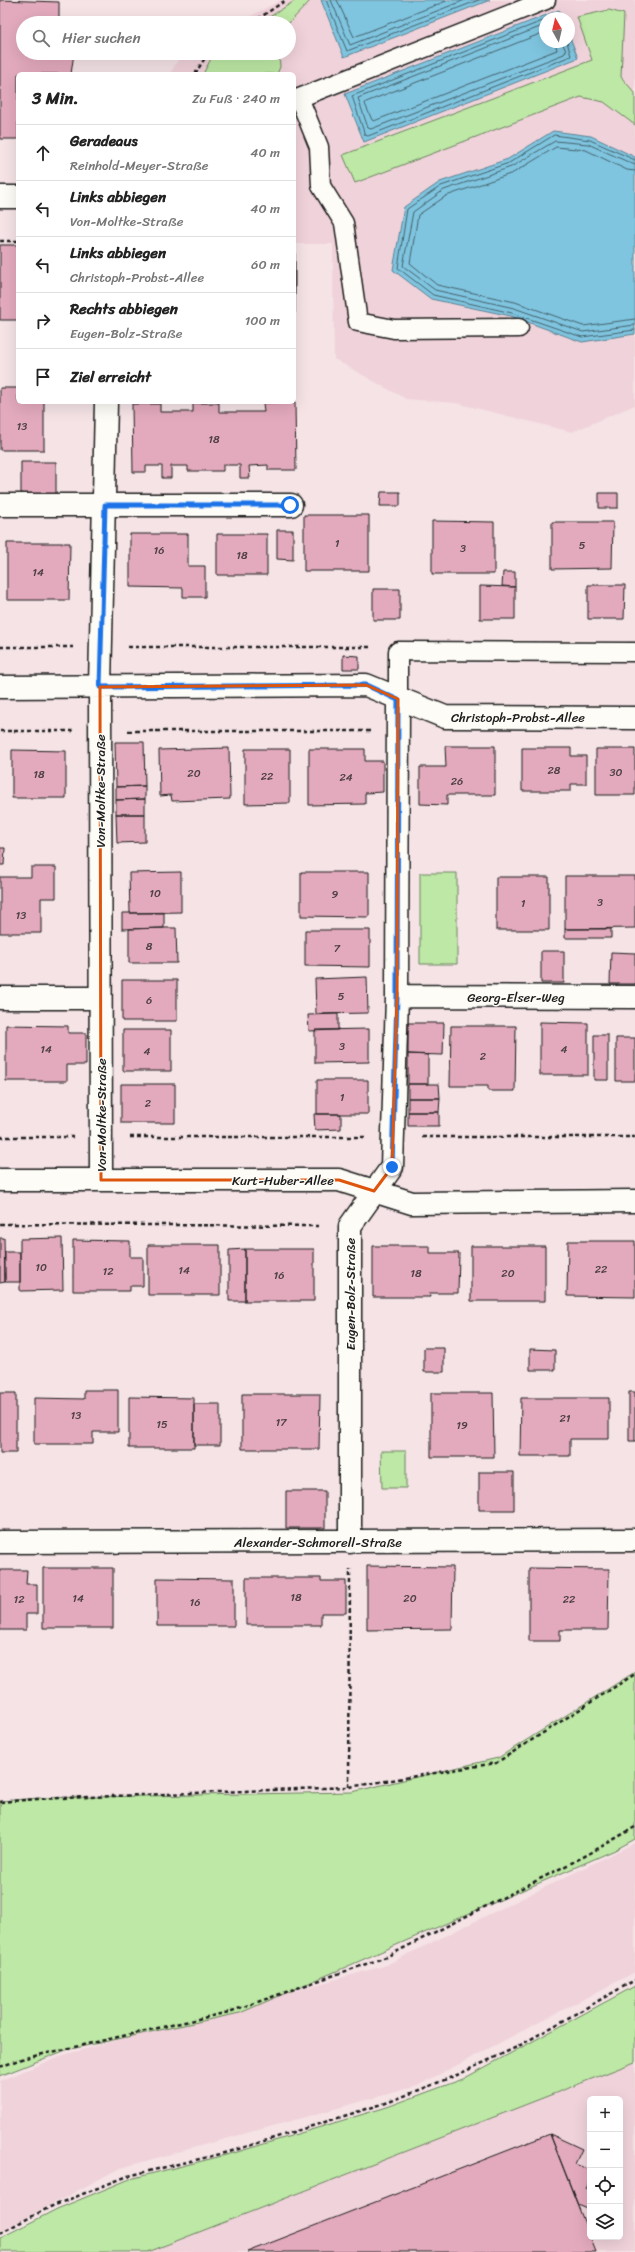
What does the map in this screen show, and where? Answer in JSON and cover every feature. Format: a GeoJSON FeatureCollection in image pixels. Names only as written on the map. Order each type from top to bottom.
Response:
{"type":"FeatureCollection","features":[{"type":"Feature","properties":{"kind":"street"},"geometry":{"type":"LineString","coordinates":[[0,197],[16,197]]}},
{"type":"Feature","properties":{"kind":"street","name":"Von-Moltke-Straße"},"geometry":{"type":"LineString","coordinates":[[101,1180],[100,687],[106,404]]}},
{"type":"Feature","properties":{"kind":"street"},"geometry":{"type":"LineString","coordinates":[[0,505],[290,505]]}},
{"type":"Feature","properties":{"kind":"street","name":"Christoph-Probst-Allee"},"geometry":{"type":"LineString","coordinates":[[0,687],[366,685],[398,700],[445,717],[635,718]]}},
{"type":"Feature","properties":{"kind":"street","name":"Eugen-Bolz-Straße"},"geometry":{"type":"LineString","coordinates":[[350,1542],[350,1226],[392,1167],[397,996],[398,700]]}},
{"type":"Feature","properties":{"kind":"street","name":"Georg-Elser-Weg"},"geometry":{"type":"LineString","coordinates":[[397,996],[635,997]]}},
{"type":"Feature","properties":{"kind":"street"},"geometry":{"type":"LineString","coordinates":[[0,998],[100,998]]}},
{"type":"Feature","properties":{"kind":"street","name":"Kurt-Huber-Allee"},"geometry":{"type":"LineString","coordinates":[[0,1180],[339,1180],[412,1203],[635,1201]]}},
{"type":"Feature","properties":{"kind":"street","name":"Alexander-Schmorell-Straße"},"geometry":{"type":"LineString","coordinates":[[0,1542],[635,1540]]}},
{"type":"Feature","properties":{"kind":"lane"},"geometry":{"type":"LineString","coordinates":[[519,328],[394,329],[358,322],[344,223],[321,186],[319,147],[297,99],[546,0]]}},
{"type":"Feature","properties":{"kind":"lane"},"geometry":{"type":"LineString","coordinates":[[398,700],[398,651],[635,652]]}},
{"type":"Feature","properties":{"kind":"path"},"geometry":{"type":"LineString","coordinates":[[262,16],[286,0]]}},
{"type":"Feature","properties":{"kind":"path"},"geometry":{"type":"LineString","coordinates":[[196,72],[204,60]]}},
{"type":"Feature","properties":{"kind":"path"},"geometry":{"type":"LineString","coordinates":[[0,241],[16,241]]}},
{"type":"Feature","properties":{"kind":"path"},"geometry":{"type":"LineString","coordinates":[[0,647],[371,647],[398,651]]}},
{"type":"Feature","properties":{"kind":"path"},"geometry":{"type":"LineString","coordinates":[[0,731],[398,731]]}},
{"type":"Feature","properties":{"kind":"path"},"geometry":{"type":"LineString","coordinates":[[0,1137],[635,1137]]}},
{"type":"Feature","properties":{"kind":"path"},"geometry":{"type":"LineString","coordinates":[[0,1224],[350,1226]]}},
{"type":"Feature","properties":{"kind":"path"},"geometry":{"type":"LineString","coordinates":[[349,1787],[350,1542]]}},
{"type":"Feature","properties":{"kind":"path"},"geometry":{"type":"LineString","coordinates":[[0,1802],[37,1799],[349,1787],[496,1763],[635,1674]]}},
{"type":"Feature","properties":{"kind":"path"},"geometry":{"type":"LineString","coordinates":[[0,2067],[21,2059],[229,2012],[386,1957],[587,1855],[635,1828]]}},
{"type":"Feature","properties":{"kind":"path"},"geometry":{"type":"LineString","coordinates":[[0,2233],[50,2207],[128,2176],[229,2152],[389,2102],[457,2075],[516,2047],[635,1980]]}},
{"type":"Feature","properties":{"kind":"highlighted area"},"geometry":{"type":"Polygon","coordinates":[[[366,685],[398,699],[397,996],[392,1167],[374,1191],[339,1180],[101,1180],[100,687],[366,685]]]}},
{"type":"Feature","properties":{"kind":"shaded area"},"geometry":{"type":"Polygon","coordinates":[[[281,0],[635,0],[635,405],[572,432],[456,403],[406,399],[334,359],[333,244],[296,244],[296,72],[171,72],[178,60],[296,60],[296,16],[251,16],[281,0]]]}},
{"type":"Feature","properties":{"kind":"shaded area"},"geometry":{"type":"Polygon","coordinates":[[[635,1843],[635,1972],[417,2086],[120,2168],[0,2232],[0,2081],[60,2056],[384,1966],[635,1843]]]}},
{"type":"Feature","properties":{"kind":"shaded area"},"geometry":{"type":"Polygon","coordinates":[[[635,2062],[635,2252],[148,2252],[635,2062]]]}},
{"type":"Feature","properties":{"kind":"green space"},"geometry":{"type":"Polygon","coordinates":[[[296,0],[311,0],[296,16],[271,16],[296,0]]]}},
{"type":"Feature","properties":{"kind":"green space"},"geometry":{"type":"Polygon","coordinates":[[[609,10],[624,14],[621,77],[635,93],[635,125],[604,102],[581,97],[355,183],[343,155],[592,60],[577,17],[609,10]]]}},
{"type":"Feature","properties":{"kind":"green space"},"geometry":{"type":"Polygon","coordinates":[[[210,60],[280,60],[280,67],[278,72],[204,72],[210,60]]]}},
{"type":"Feature","properties":{"kind":"green space"},"geometry":{"type":"Polygon","coordinates":[[[420,873],[457,873],[457,964],[420,964],[420,873]]]}},
{"type":"Feature","properties":{"kind":"green space"},"geometry":{"type":"Polygon","coordinates":[[[381,1451],[406,1451],[406,1488],[382,1488],[381,1451]]]}},
{"type":"Feature","properties":{"kind":"green space"},"geometry":{"type":"Polygon","coordinates":[[[635,1672],[635,1839],[615,1850],[240,2013],[66,2050],[0,2076],[0,1801],[39,1798],[352,1792],[498,1758],[635,1672]]]}},
{"type":"Feature","properties":{"kind":"green space"},"geometry":{"type":"Polygon","coordinates":[[[635,1986],[635,2062],[148,2252],[0,2252],[0,2238],[57,2209],[130,2179],[234,2153],[387,2107],[463,2079],[635,1986]]]}},
{"type":"Feature","properties":{"kind":"water"},"geometry":{"type":"Polygon","coordinates":[[[321,0],[490,0],[344,57],[321,0]]]}},
{"type":"Feature","properties":{"kind":"water"},"geometry":{"type":"Polygon","coordinates":[[[539,18],[539,48],[574,48],[578,58],[364,142],[345,94],[539,18]]]}},
{"type":"Feature","properties":{"kind":"water"},"geometry":{"type":"Polygon","coordinates":[[[553,131],[591,136],[635,157],[635,334],[582,342],[511,316],[431,299],[393,270],[404,207],[440,182],[508,159],[553,131]]]}},
{"type":"Feature","properties":{"kind":"building"},"geometry":{"type":"Polygon","coordinates":[[[0,0],[59,2],[59,16],[16,16],[16,60],[73,60],[71,72],[16,72],[16,139],[0,139],[0,0]]]}},
{"type":"Feature","properties":{"kind":"building"},"geometry":{"type":"Polygon","coordinates":[[[0,245],[16,245],[16,320],[0,320],[0,245]]]}},
{"type":"Feature","properties":{"kind":"building"},"geometry":{"type":"Polygon","coordinates":[[[0,388],[16,388],[16,404],[44,404],[44,450],[0,450],[0,388]]]}},
{"type":"Feature","properties":{"kind":"building"},"geometry":{"type":"Polygon","coordinates":[[[132,404],[160,404],[160,412],[193,412],[193,404],[219,404],[219,412],[264,412],[263,404],[295,404],[296,470],[268,470],[268,465],[249,466],[250,478],[240,478],[240,465],[223,465],[223,471],[188,471],[188,466],[171,466],[171,478],[162,478],[162,466],[146,466],[146,472],[133,472],[132,404]]]}},
{"type":"Feature","properties":{"kind":"building"},"geometry":{"type":"Polygon","coordinates":[[[21,462],[56,462],[56,494],[21,494],[21,462]]]}},
{"type":"Feature","properties":{"kind":"building"},"geometry":{"type":"Polygon","coordinates":[[[381,492],[400,492],[400,506],[380,506],[381,492]]]}},
{"type":"Feature","properties":{"kind":"building"},"geometry":{"type":"Polygon","coordinates":[[[599,493],[618,493],[618,508],[599,508],[599,493]]]}},
{"type":"Feature","properties":{"kind":"building"},"geometry":{"type":"Polygon","coordinates":[[[304,515],[369,515],[369,571],[304,571],[304,515]]]}},
{"type":"Feature","properties":{"kind":"building"},"geometry":{"type":"Polygon","coordinates":[[[432,521],[494,522],[494,574],[432,574],[432,521]]]}},
{"type":"Feature","properties":{"kind":"building"},"geometry":{"type":"Polygon","coordinates":[[[552,522],[613,522],[612,568],[552,569],[552,522]]]}},
{"type":"Feature","properties":{"kind":"building"},"geometry":{"type":"Polygon","coordinates":[[[277,530],[293,530],[293,560],[277,559],[277,530]]]}},
{"type":"Feature","properties":{"kind":"building"},"geometry":{"type":"Polygon","coordinates":[[[130,534],[188,534],[188,566],[205,566],[205,597],[183,597],[183,588],[130,587],[130,534]]]}},
{"type":"Feature","properties":{"kind":"building"},"geometry":{"type":"Polygon","coordinates":[[[217,534],[267,534],[267,575],[217,575],[217,534]]]}},
{"type":"Feature","properties":{"kind":"building"},"geometry":{"type":"Polygon","coordinates":[[[7,543],[70,543],[69,600],[7,600],[7,543]]]}},
{"type":"Feature","properties":{"kind":"building"},"geometry":{"type":"Polygon","coordinates":[[[503,572],[515,572],[515,587],[502,586],[503,572]]]}},
{"type":"Feature","properties":{"kind":"building"},"geometry":{"type":"Polygon","coordinates":[[[588,585],[625,585],[624,619],[588,619],[588,585]]]}},
{"type":"Feature","properties":{"kind":"building"},"geometry":{"type":"Polygon","coordinates":[[[480,586],[515,587],[515,619],[480,619],[480,586]]]}},
{"type":"Feature","properties":{"kind":"building"},"geometry":{"type":"Polygon","coordinates":[[[373,589],[400,589],[400,620],[373,620],[373,589]]]}},
{"type":"Feature","properties":{"kind":"building"},"geometry":{"type":"Polygon","coordinates":[[[343,655],[359,656],[359,669],[343,669],[343,655]]]}},
{"type":"Feature","properties":{"kind":"building"},"geometry":{"type":"Polygon","coordinates":[[[115,742],[144,742],[145,786],[116,787],[115,742]]]}},
{"type":"Feature","properties":{"kind":"building"},"geometry":{"type":"Polygon","coordinates":[[[445,746],[495,746],[495,795],[447,795],[447,805],[420,804],[420,767],[446,767],[445,746]]]}},
{"type":"Feature","properties":{"kind":"building"},"geometry":{"type":"Polygon","coordinates":[[[229,748],[230,799],[172,801],[171,795],[160,796],[159,750],[229,748]]]}},
{"type":"Feature","properties":{"kind":"building"},"geometry":{"type":"Polygon","coordinates":[[[522,748],[571,748],[571,756],[586,756],[586,784],[571,784],[571,791],[522,791],[522,748]]]}},
{"type":"Feature","properties":{"kind":"building"},"geometry":{"type":"Polygon","coordinates":[[[245,749],[290,749],[290,803],[245,804],[245,749]]]}},
{"type":"Feature","properties":{"kind":"building"},"geometry":{"type":"Polygon","coordinates":[[[309,749],[365,749],[365,761],[383,761],[383,792],[365,793],[365,804],[309,805],[309,749]]]}},
{"type":"Feature","properties":{"kind":"building"},"geometry":{"type":"Polygon","coordinates":[[[596,749],[635,749],[635,795],[596,795],[596,749]]]}},
{"type":"Feature","properties":{"kind":"building"},"geometry":{"type":"Polygon","coordinates":[[[12,750],[66,751],[66,798],[12,798],[12,750]]]}},
{"type":"Feature","properties":{"kind":"building"},"geometry":{"type":"Polygon","coordinates":[[[145,786],[145,799],[116,800],[116,787],[145,786]]]}},
{"type":"Feature","properties":{"kind":"building"},"geometry":{"type":"Polygon","coordinates":[[[145,799],[145,814],[116,814],[116,800],[145,799]]]}},
{"type":"Feature","properties":{"kind":"building"},"geometry":{"type":"Polygon","coordinates":[[[116,814],[145,814],[145,842],[117,843],[116,814]]]}},
{"type":"Feature","properties":{"kind":"building"},"geometry":{"type":"Polygon","coordinates":[[[0,848],[5,848],[4,865],[0,865],[0,848]]]}},
{"type":"Feature","properties":{"kind":"building"},"geometry":{"type":"Polygon","coordinates":[[[31,867],[56,867],[56,898],[41,898],[41,933],[0,933],[0,877],[31,877],[31,867]]]}},
{"type":"Feature","properties":{"kind":"building"},"geometry":{"type":"Polygon","coordinates":[[[181,872],[181,912],[130,913],[129,873],[181,872]]]}},
{"type":"Feature","properties":{"kind":"building"},"geometry":{"type":"Polygon","coordinates":[[[301,872],[369,872],[369,917],[301,916],[301,872]]]}},
{"type":"Feature","properties":{"kind":"building"},"geometry":{"type":"Polygon","coordinates":[[[565,876],[635,876],[635,928],[565,929],[565,876]]]}},
{"type":"Feature","properties":{"kind":"building"},"geometry":{"type":"Polygon","coordinates":[[[496,877],[549,877],[549,930],[496,930],[496,877]]]}},
{"type":"Feature","properties":{"kind":"building"},"geometry":{"type":"Polygon","coordinates":[[[122,913],[164,913],[164,928],[122,929],[122,913]]]}},
{"type":"Feature","properties":{"kind":"building"},"geometry":{"type":"Polygon","coordinates":[[[176,928],[177,963],[129,963],[129,929],[176,928]]]}},
{"type":"Feature","properties":{"kind":"building"},"geometry":{"type":"Polygon","coordinates":[[[565,929],[611,929],[611,938],[565,938],[565,929]]]}},
{"type":"Feature","properties":{"kind":"building"},"geometry":{"type":"Polygon","coordinates":[[[305,930],[370,930],[370,967],[305,966],[305,930]]]}},
{"type":"Feature","properties":{"kind":"building"},"geometry":{"type":"Polygon","coordinates":[[[541,951],[564,951],[564,983],[541,983],[541,951]]]}},
{"type":"Feature","properties":{"kind":"building"},"geometry":{"type":"Polygon","coordinates":[[[611,952],[635,953],[635,984],[610,984],[611,952]]]}},
{"type":"Feature","properties":{"kind":"building"},"geometry":{"type":"Polygon","coordinates":[[[367,977],[368,1013],[316,1014],[315,979],[367,977]]]}},
{"type":"Feature","properties":{"kind":"building"},"geometry":{"type":"Polygon","coordinates":[[[122,980],[177,980],[177,1021],[122,1021],[122,980]]]}},
{"type":"Feature","properties":{"kind":"building"},"geometry":{"type":"Polygon","coordinates":[[[338,1014],[338,1030],[309,1031],[308,1015],[338,1014]]]}},
{"type":"Feature","properties":{"kind":"building"},"geometry":{"type":"Polygon","coordinates":[[[540,1022],[588,1023],[588,1075],[540,1075],[540,1022]]]}},
{"type":"Feature","properties":{"kind":"building"},"geometry":{"type":"Polygon","coordinates":[[[408,1023],[444,1023],[443,1055],[408,1054],[408,1023]]]}},
{"type":"Feature","properties":{"kind":"building"},"geometry":{"type":"Polygon","coordinates":[[[6,1025],[68,1026],[68,1033],[86,1033],[86,1065],[67,1065],[67,1081],[6,1081],[6,1025]]]}},
{"type":"Feature","properties":{"kind":"building"},"geometry":{"type":"Polygon","coordinates":[[[451,1026],[516,1026],[515,1091],[488,1091],[488,1086],[450,1086],[451,1026]]]}},
{"type":"Feature","properties":{"kind":"building"},"geometry":{"type":"Polygon","coordinates":[[[369,1029],[369,1062],[315,1063],[315,1030],[369,1029]]]}},
{"type":"Feature","properties":{"kind":"building"},"geometry":{"type":"Polygon","coordinates":[[[123,1030],[171,1030],[171,1071],[123,1071],[123,1030]]]}},
{"type":"Feature","properties":{"kind":"building"},"geometry":{"type":"Polygon","coordinates":[[[594,1035],[608,1035],[608,1080],[594,1080],[594,1035]]]}},
{"type":"Feature","properties":{"kind":"building"},"geometry":{"type":"Polygon","coordinates":[[[616,1038],[635,1038],[635,1081],[616,1081],[616,1038]]]}},
{"type":"Feature","properties":{"kind":"building"},"geometry":{"type":"Polygon","coordinates":[[[408,1054],[428,1055],[428,1084],[408,1084],[408,1054]]]}},
{"type":"Feature","properties":{"kind":"building"},"geometry":{"type":"Polygon","coordinates":[[[317,1080],[368,1080],[368,1114],[317,1114],[317,1080]]]}},
{"type":"Feature","properties":{"kind":"building"},"geometry":{"type":"Polygon","coordinates":[[[121,1084],[175,1084],[175,1123],[121,1123],[121,1084]]]}},
{"type":"Feature","properties":{"kind":"building"},"geometry":{"type":"Polygon","coordinates":[[[408,1084],[439,1084],[440,1098],[408,1098],[408,1084]]]}},
{"type":"Feature","properties":{"kind":"building"},"geometry":{"type":"Polygon","coordinates":[[[408,1098],[440,1098],[439,1112],[408,1112],[408,1098]]]}},
{"type":"Feature","properties":{"kind":"building"},"geometry":{"type":"Polygon","coordinates":[[[408,1112],[439,1112],[439,1126],[408,1126],[408,1112]]]}},
{"type":"Feature","properties":{"kind":"building"},"geometry":{"type":"Polygon","coordinates":[[[314,1114],[341,1114],[341,1129],[315,1130],[314,1114]]]}},
{"type":"Feature","properties":{"kind":"building"},"geometry":{"type":"Polygon","coordinates":[[[0,1238],[4,1238],[5,1282],[0,1283],[0,1238]]]}},
{"type":"Feature","properties":{"kind":"building"},"geometry":{"type":"Polygon","coordinates":[[[62,1238],[63,1290],[20,1291],[20,1239],[62,1238]]]}},
{"type":"Feature","properties":{"kind":"building"},"geometry":{"type":"Polygon","coordinates":[[[73,1240],[130,1241],[130,1257],[143,1257],[143,1286],[130,1286],[130,1291],[73,1291],[73,1240]]]}},
{"type":"Feature","properties":{"kind":"building"},"geometry":{"type":"Polygon","coordinates":[[[568,1241],[635,1241],[635,1297],[567,1296],[568,1241]]]}},
{"type":"Feature","properties":{"kind":"building"},"geometry":{"type":"Polygon","coordinates":[[[148,1245],[220,1245],[220,1295],[148,1295],[148,1245]]]}},
{"type":"Feature","properties":{"kind":"building"},"geometry":{"type":"Polygon","coordinates":[[[373,1246],[430,1246],[430,1253],[459,1253],[458,1293],[430,1293],[430,1297],[373,1297],[373,1246]]]}},
{"type":"Feature","properties":{"kind":"building"},"geometry":{"type":"Polygon","coordinates":[[[471,1246],[545,1246],[545,1301],[471,1301],[471,1246]]]}},
{"type":"Feature","properties":{"kind":"building"},"geometry":{"type":"Polygon","coordinates":[[[245,1249],[245,1301],[229,1301],[229,1250],[245,1249]]]}},
{"type":"Feature","properties":{"kind":"building"},"geometry":{"type":"Polygon","coordinates":[[[245,1249],[314,1249],[314,1301],[245,1301],[245,1249]]]}},
{"type":"Feature","properties":{"kind":"building"},"geometry":{"type":"Polygon","coordinates":[[[5,1252],[20,1252],[20,1282],[5,1282],[5,1252]]]}},
{"type":"Feature","properties":{"kind":"building"},"geometry":{"type":"Polygon","coordinates":[[[424,1348],[444,1348],[444,1372],[424,1372],[424,1348]]]}},
{"type":"Feature","properties":{"kind":"building"},"geometry":{"type":"Polygon","coordinates":[[[530,1349],[555,1350],[555,1370],[530,1370],[530,1349]]]}},
{"type":"Feature","properties":{"kind":"building"},"geometry":{"type":"Polygon","coordinates":[[[84,1390],[118,1390],[118,1432],[93,1432],[93,1444],[34,1444],[34,1398],[84,1399],[84,1390]]]}},
{"type":"Feature","properties":{"kind":"building"},"geometry":{"type":"Polygon","coordinates":[[[629,1392],[635,1392],[635,1441],[629,1441],[629,1392]]]}},
{"type":"Feature","properties":{"kind":"building"},"geometry":{"type":"Polygon","coordinates":[[[0,1393],[16,1393],[16,1453],[0,1453],[0,1393]]]}},
{"type":"Feature","properties":{"kind":"building"},"geometry":{"type":"Polygon","coordinates":[[[431,1393],[493,1393],[494,1457],[431,1457],[431,1393]]]}},
{"type":"Feature","properties":{"kind":"building"},"geometry":{"type":"Polygon","coordinates":[[[242,1394],[320,1394],[319,1449],[242,1449],[242,1394]]]}},
{"type":"Feature","properties":{"kind":"building"},"geometry":{"type":"Polygon","coordinates":[[[129,1397],[194,1398],[194,1448],[129,1448],[129,1397]]]}},
{"type":"Feature","properties":{"kind":"building"},"geometry":{"type":"Polygon","coordinates":[[[521,1398],[609,1398],[609,1439],[570,1439],[570,1456],[520,1456],[521,1398]]]}},
{"type":"Feature","properties":{"kind":"building"},"geometry":{"type":"Polygon","coordinates":[[[194,1404],[220,1404],[220,1445],[194,1445],[194,1404]]]}},
{"type":"Feature","properties":{"kind":"building"},"geometry":{"type":"Polygon","coordinates":[[[479,1472],[514,1472],[514,1510],[479,1510],[479,1472]]]}},
{"type":"Feature","properties":{"kind":"building"},"geometry":{"type":"Polygon","coordinates":[[[286,1491],[325,1491],[325,1528],[286,1528],[286,1491]]]}},
{"type":"Feature","properties":{"kind":"building"},"geometry":{"type":"Polygon","coordinates":[[[367,1566],[453,1567],[452,1629],[367,1630],[367,1566]]]}},
{"type":"Feature","properties":{"kind":"building"},"geometry":{"type":"Polygon","coordinates":[[[43,1568],[113,1568],[113,1628],[43,1628],[43,1568]]]}},
{"type":"Feature","properties":{"kind":"building"},"geometry":{"type":"Polygon","coordinates":[[[529,1568],[609,1569],[608,1630],[560,1630],[560,1641],[529,1641],[529,1568]]]}},
{"type":"Feature","properties":{"kind":"building"},"geometry":{"type":"Polygon","coordinates":[[[0,1570],[27,1570],[26,1584],[37,1584],[37,1614],[26,1614],[26,1630],[0,1630],[0,1570]]]}},
{"type":"Feature","properties":{"kind":"building"},"geometry":{"type":"Polygon","coordinates":[[[157,1578],[234,1579],[234,1626],[157,1626],[157,1578]]]}},
{"type":"Feature","properties":{"kind":"building"},"geometry":{"type":"Polygon","coordinates":[[[246,1578],[321,1578],[321,1581],[346,1581],[346,1613],[321,1613],[321,1625],[246,1625],[246,1578]]]}},
{"type":"Feature","properties":{"kind":"building"},"geometry":{"type":"Polygon","coordinates":[[[550,2134],[582,2149],[575,2164],[587,2169],[587,2209],[578,2205],[550,2134]]]}},
{"type":"Feature","properties":{"kind":"building"},"geometry":{"type":"Polygon","coordinates":[[[550,2134],[587,2229],[587,2240],[591,2240],[596,2252],[247,2252],[550,2134]]]}},
{"type":"Feature","properties":{"kind":"route"},"geometry":{"type":"LineString","coordinates":[[290,505],[105,505],[100,687],[366,685],[398,700],[397,996],[392,1167]]}}]}
